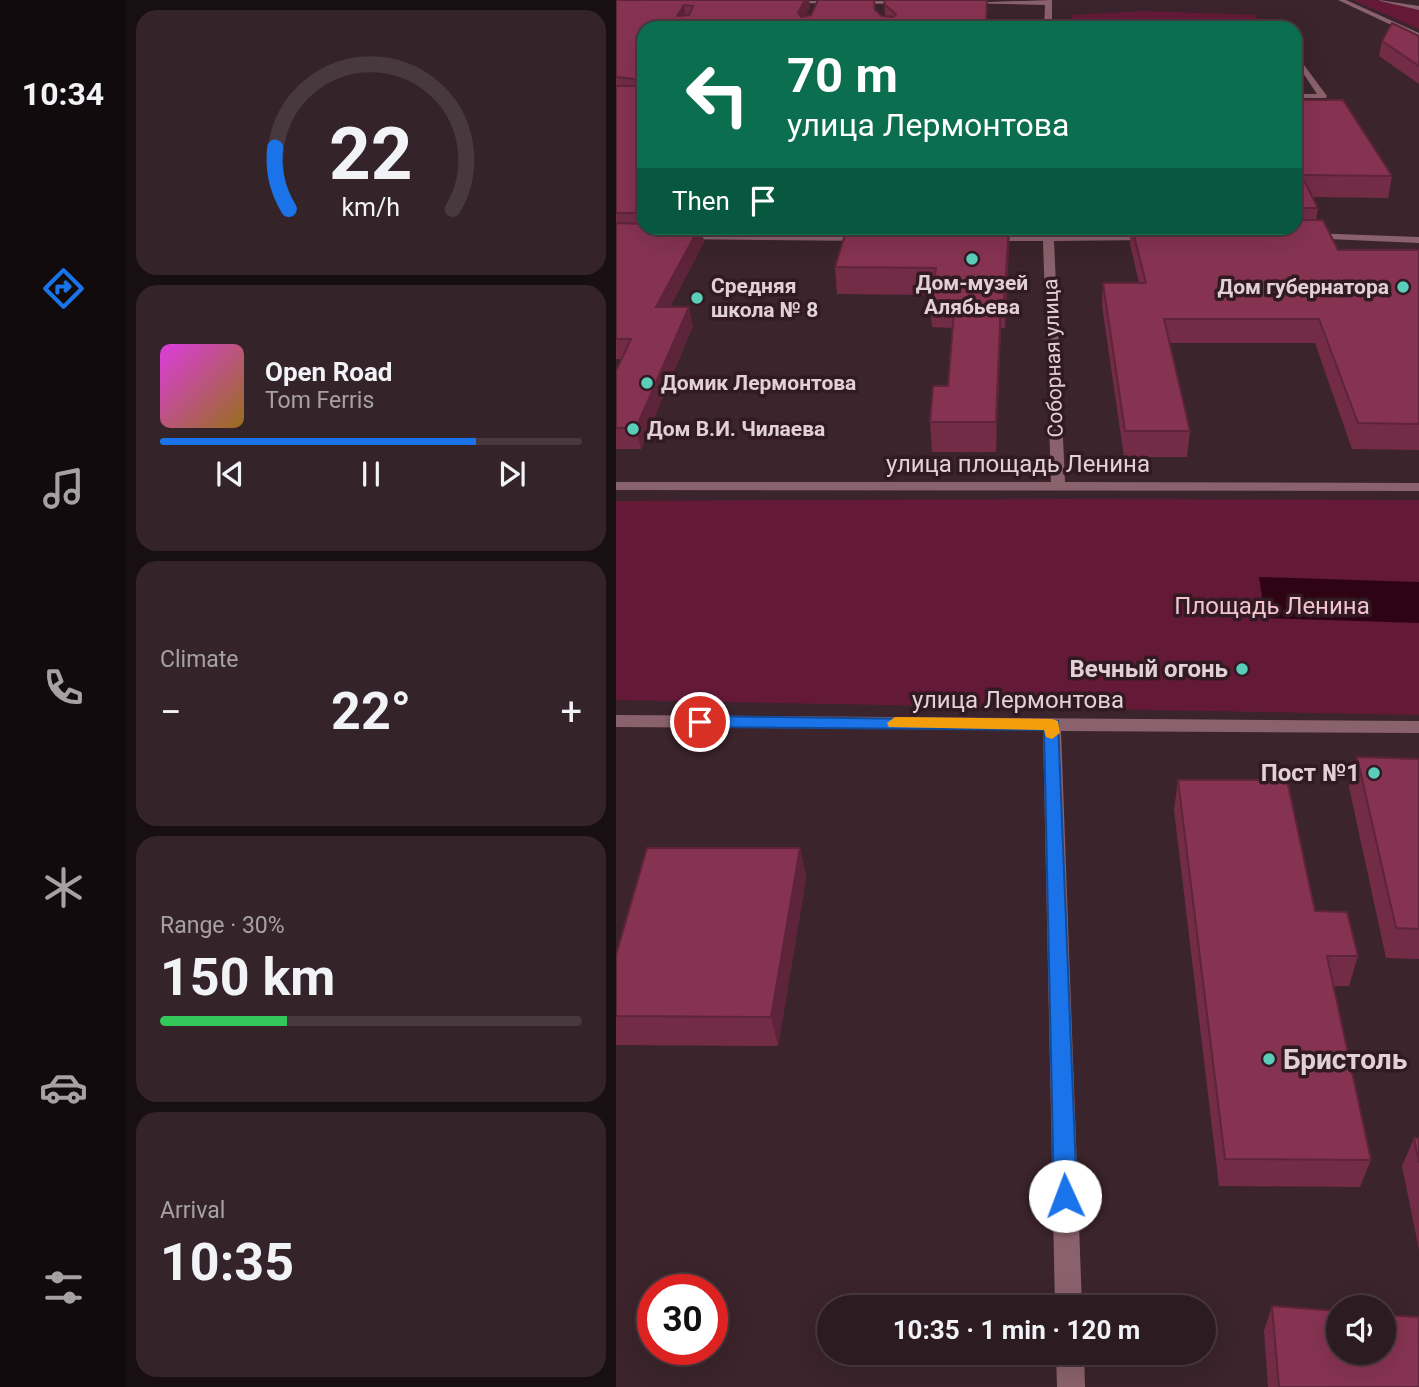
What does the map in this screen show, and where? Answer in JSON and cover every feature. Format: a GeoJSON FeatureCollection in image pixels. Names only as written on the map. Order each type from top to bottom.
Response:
{"type":"FeatureCollection","features":[{"type":"Feature","properties":{"kind":"street"},"geometry":{"type":"LineString","coordinates":[[1342,0],[1419,36]]}},
{"type":"Feature","properties":{"kind":"street"},"geometry":{"type":"LineString","coordinates":[[1382,0],[1419,8]]}},
{"type":"Feature","properties":{"kind":"street"},"geometry":{"type":"LineString","coordinates":[[956,3],[1049,1],[1048,21]]}},
{"type":"Feature","properties":{"kind":"street"},"geometry":{"type":"LineString","coordinates":[[778,3],[816,6],[917,3]]}},
{"type":"Feature","properties":{"kind":"street"},"geometry":{"type":"LineString","coordinates":[[1302,65],[1323,96],[1302,96]]}},
{"type":"Feature","properties":{"kind":"street"},"geometry":{"type":"LineString","coordinates":[[977,238],[1020,235]]}},
{"type":"Feature","properties":{"kind":"street","name":"Соборная улица"},"geometry":{"type":"LineString","coordinates":[[1048,235],[1058,488]]}},
{"type":"Feature","properties":{"kind":"street"},"geometry":{"type":"LineString","coordinates":[[1108,235],[1167,237]]}},
{"type":"Feature","properties":{"kind":"street"},"geometry":{"type":"LineString","coordinates":[[1302,236],[1419,240]]}},
{"type":"Feature","properties":{"kind":"street"},"geometry":{"type":"LineString","coordinates":[[671,237],[880,238]]}},
{"type":"Feature","properties":{"kind":"street","name":"улица площадь Ленина"},"geometry":{"type":"LineString","coordinates":[[616,486],[1419,487]]}},
{"type":"Feature","properties":{"kind":"street","name":"улица Лермонтова"},"geometry":{"type":"LineString","coordinates":[[616,721],[1419,727]]}},
{"type":"Feature","properties":{"kind":"street"},"geometry":{"type":"LineString","coordinates":[[1052,725],[1068,1295]]}},
{"type":"Feature","properties":{"kind":"street"},"geometry":{"type":"LineString","coordinates":[[1070,1365],[1070,1387]]}},
{"type":"Feature","properties":{"kind":"green space"},"geometry":{"type":"Polygon","coordinates":[[[1353,0],[1376,0],[1419,10],[1419,29],[1353,0]]]}},
{"type":"Feature","properties":{"kind":"green space"},"geometry":{"type":"Polygon","coordinates":[[[1144,11],[1255,15],[1259,21],[1071,21],[1071,15],[1144,11]]]}},
{"type":"Feature","properties":{"kind":"green space","name":"Площадь Ленина"},"geometry":{"type":"Polygon","coordinates":[[[1419,500],[1419,715],[616,700],[616,501],[1419,500]]]}},
{"type":"Feature","properties":{"kind":"shaded area"},"geometry":{"type":"Polygon","coordinates":[[[1259,577],[1419,582],[1419,623],[1265,618],[1259,577]]]}},
{"type":"Feature","properties":{"kind":"building"},"geometry":{"type":"Polygon","coordinates":[[[616,0],[805,0],[798,13],[801,17],[811,15],[818,0],[874,0],[875,10],[882,16],[893,17],[896,14],[885,5],[884,0],[987,0],[986,21],[637,21],[637,79],[616,77],[616,0]],[[684,5],[677,16],[689,15],[693,6],[684,5]]]}},
{"type":"Feature","properties":{"kind":"building"},"geometry":{"type":"Polygon","coordinates":[[[1392,23],[1419,36],[1419,66],[1382,41],[1392,23]]]}},
{"type":"Feature","properties":{"kind":"building"},"geometry":{"type":"Polygon","coordinates":[[[616,86],[637,86],[637,213],[616,213],[616,86]]]}},
{"type":"Feature","properties":{"kind":"building"},"geometry":{"type":"Polygon","coordinates":[[[1302,100],[1343,100],[1392,176],[1302,175],[1302,100]]]}},
{"type":"Feature","properties":{"kind":"building"},"geometry":{"type":"Polygon","coordinates":[[[1302,177],[1318,208],[1302,208],[1302,177]]]}},
{"type":"Feature","properties":{"kind":"building"},"geometry":{"type":"Polygon","coordinates":[[[1302,220],[1323,220],[1338,250],[1419,250],[1419,424],[1358,423],[1319,319],[1164,319],[1190,431],[1125,431],[1103,283],[1146,283],[1134,235],[1302,235],[1302,220]]]}},
{"type":"Feature","properties":{"kind":"building"},"geometry":{"type":"Polygon","coordinates":[[[616,223],[637,224],[637,235],[695,235],[656,307],[689,307],[636,428],[616,428],[616,371],[631,339],[616,339],[616,223]]]}},
{"type":"Feature","properties":{"kind":"building"},"geometry":{"type":"Polygon","coordinates":[[[845,235],[1009,235],[1004,300],[1001,300],[996,422],[930,422],[933,386],[948,386],[955,300],[930,300],[936,268],[835,267],[845,235]]]}},
{"type":"Feature","properties":{"kind":"building"},"geometry":{"type":"Polygon","coordinates":[[[1357,757],[1419,759],[1419,929],[1396,928],[1357,757]]]}},
{"type":"Feature","properties":{"kind":"building","name":"Бристоль"},"geometry":{"type":"Polygon","coordinates":[[[1178,780],[1287,780],[1315,911],[1347,912],[1358,956],[1327,956],[1371,1160],[1225,1159],[1178,780]]]}},
{"type":"Feature","properties":{"kind":"building"},"geometry":{"type":"Polygon","coordinates":[[[647,848],[800,848],[771,1017],[616,1016],[616,955],[647,848]]]}},
{"type":"Feature","properties":{"kind":"building"},"geometry":{"type":"Polygon","coordinates":[[[1414,1138],[1419,1138],[1419,1163],[1414,1138]]]}},
{"type":"Feature","properties":{"kind":"building"},"geometry":{"type":"Polygon","coordinates":[[[1272,1306],[1326,1310],[1326,1365],[1396,1365],[1396,1316],[1419,1317],[1419,1387],[1279,1387],[1272,1306]]]}},
{"type":"Feature","properties":{"kind":"slow traffic"},"geometry":{"type":"LineString","coordinates":[[895,723],[1052,725],[1052,733]]}},
{"type":"Feature","properties":{"kind":"place","name":"Дом-музей Алябьева"},"geometry":{"type":"Point","coordinates":[972,259]}},
{"type":"Feature","properties":{"kind":"place","name":"Дом губернатора"},"geometry":{"type":"Point","coordinates":[1403,287]}},
{"type":"Feature","properties":{"kind":"place","name":"Средняя школа № 8"},"geometry":{"type":"Point","coordinates":[697,298]}},
{"type":"Feature","properties":{"kind":"place","name":"Домик Лермонтова"},"geometry":{"type":"Point","coordinates":[647,383]}},
{"type":"Feature","properties":{"kind":"place","name":"Дом В.И. Чилаева"},"geometry":{"type":"Point","coordinates":[633,429]}},
{"type":"Feature","properties":{"kind":"place","name":"Вечный огонь"},"geometry":{"type":"Point","coordinates":[1242,669]}},
{"type":"Feature","properties":{"kind":"place","name":"Пост №1"},"geometry":{"type":"Point","coordinates":[1374,773]}},
{"type":"Feature","properties":{"kind":"place","name":"Бристоль"},"geometry":{"type":"Point","coordinates":[1269,1059]}},
{"type":"Feature","properties":{"kind":"route"},"geometry":{"type":"LineString","coordinates":[[700,722],[1052,725],[1065,1196]]}}]}
